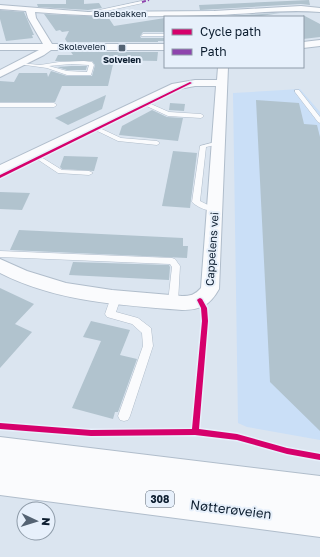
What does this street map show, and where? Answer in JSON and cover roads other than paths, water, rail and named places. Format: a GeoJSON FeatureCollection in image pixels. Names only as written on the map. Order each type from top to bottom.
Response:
{"type":"FeatureCollection","features":[{"type":"Feature","properties":{"kind":"main road"},"geometry":{"type":"LineString","coordinates":[[0,452],[320,492]]}},
{"type":"Feature","properties":{"kind":"main road","name":"Nøtterøveien"},"geometry":{"type":"LineString","coordinates":[[0,479],[320,520]]}},
{"type":"Feature","properties":{"kind":"street","name":"Banebakken"},"geometry":{"type":"LineString","coordinates":[[0,8],[88,14],[214,13],[292,8],[319,8]]}},
{"type":"Feature","properties":{"kind":"street"},"geometry":{"type":"LineString","coordinates":[[0,74],[49,47],[32,18],[30,10]]}},
{"type":"Feature","properties":{"kind":"street"},"geometry":{"type":"LineString","coordinates":[[304,45],[320,43]]}},
{"type":"Feature","properties":{"kind":"street","name":"Skoleveien"},"geometry":{"type":"LineString","coordinates":[[0,47],[164,47]]}},
{"type":"Feature","properties":{"kind":"street"},"geometry":{"type":"LineString","coordinates":[[0,170],[179,85],[195,83],[222,75]]}},
{"type":"Feature","properties":{"kind":"street","name":"Cappelens vei"},"geometry":{"type":"LineString","coordinates":[[0,265],[21,276],[47,286],[72,291],[116,297],[193,303],[206,296],[210,289],[222,75]]}},
{"type":"Feature","properties":{"kind":"lane","name":"Banebakken"},"geometry":{"type":"LineString","coordinates":[[88,14],[142,2]]}},
{"type":"Feature","properties":{"kind":"lane"},"geometry":{"type":"LineString","coordinates":[[142,35],[164,35]]}},
{"type":"Feature","properties":{"kind":"lane"},"geometry":{"type":"LineString","coordinates":[[20,64],[53,68],[67,73],[85,74],[89,74],[92,65],[90,63],[79,63],[40,66]]}},
{"type":"Feature","properties":{"kind":"lane"},"geometry":{"type":"LineString","coordinates":[[297,91],[320,121]]}},
{"type":"Feature","properties":{"kind":"lane"},"geometry":{"type":"LineString","coordinates":[[142,102],[168,114],[201,116]]}},
{"type":"Feature","properties":{"kind":"lane"},"geometry":{"type":"LineString","coordinates":[[0,105],[54,105]]}},
{"type":"Feature","properties":{"kind":"lane"},"geometry":{"type":"LineString","coordinates":[[91,126],[120,140],[157,142]]}},
{"type":"Feature","properties":{"kind":"lane"},"geometry":{"type":"LineString","coordinates":[[33,154],[60,172],[89,173]]}},
{"type":"Feature","properties":{"kind":"lane"},"geometry":{"type":"LineString","coordinates":[[0,254],[172,262],[176,266],[173,302]]}},
{"type":"Feature","properties":{"kind":"lane"},"geometry":{"type":"LineString","coordinates":[[116,297],[110,314],[135,321],[147,331],[148,346],[124,416]]}},
{"type":"Feature","properties":{"kind":"place","name":"Solveien"},"geometry":{"type":"Point","coordinates":[122,48]}}]}
